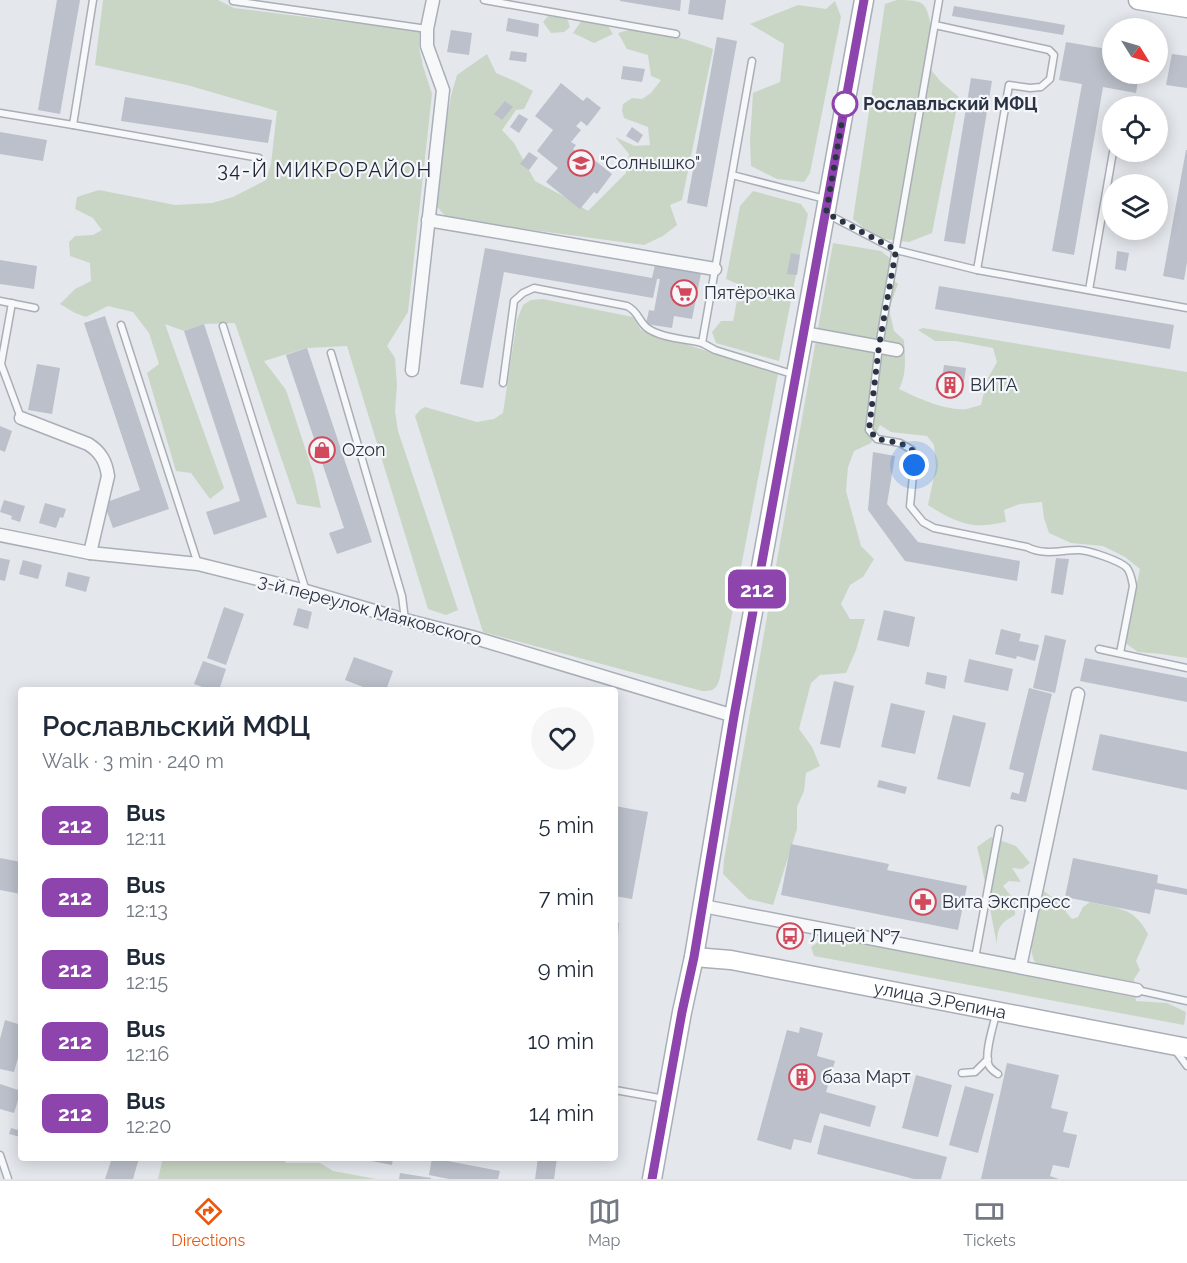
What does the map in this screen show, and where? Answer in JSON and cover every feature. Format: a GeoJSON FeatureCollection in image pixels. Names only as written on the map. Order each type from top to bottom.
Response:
{"type":"FeatureCollection","features":[{"type":"Feature","properties":{"kind":"main road"},"geometry":{"type":"LineString","coordinates":[[652,1179],[694,957],[734,716],[864,0]]}},
{"type":"Feature","properties":{"kind":"main road"},"geometry":{"type":"LineString","coordinates":[[1138,0],[1187,8]]}},
{"type":"Feature","properties":{"kind":"main road","name":"улица Э.Репина"},"geometry":{"type":"LineString","coordinates":[[694,957],[731,960],[1180,1047]]}},
{"type":"Feature","properties":{"kind":"street"},"geometry":{"type":"LineString","coordinates":[[412,370],[443,90],[428,46],[427,29],[433,0]]}},
{"type":"Feature","properties":{"kind":"street"},"geometry":{"type":"LineString","coordinates":[[428,220],[715,269]]}},
{"type":"Feature","properties":{"kind":"street"},"geometry":{"type":"LineString","coordinates":[[804,333],[897,350]]}},
{"type":"Feature","properties":{"kind":"street"},"geometry":{"type":"LineString","coordinates":[[21,418],[88,444],[102,456],[108,476],[90,553]]}},
{"type":"Feature","properties":{"kind":"street","name":"3-й переулок Маяковского"},"geometry":{"type":"LineString","coordinates":[[0,535],[90,553],[198,564],[472,637],[734,716]]}},
{"type":"Feature","properties":{"kind":"street"},"geometry":{"type":"LineString","coordinates":[[1020,967],[1078,694]]}},
{"type":"Feature","properties":{"kind":"street"},"geometry":{"type":"LineString","coordinates":[[703,906],[1137,990]]}},
{"type":"Feature","properties":{"kind":"lane"},"geometry":{"type":"LineString","coordinates":[[73,125],[93,0]]}},
{"type":"Feature","properties":{"kind":"lane"},"geometry":{"type":"LineString","coordinates":[[484,0],[676,34]]}},
{"type":"Feature","properties":{"kind":"lane"},"geometry":{"type":"LineString","coordinates":[[939,0],[879,346],[869,430],[877,439],[900,443],[912,450],[914,465],[910,506],[923,522],[934,528],[1027,547],[1037,552],[1056,553],[1081,550],[1116,561],[1127,568],[1133,586],[1120,653]]}},
{"type":"Feature","properties":{"kind":"lane"},"geometry":{"type":"LineString","coordinates":[[233,1],[427,29]]}},
{"type":"Feature","properties":{"kind":"lane"},"geometry":{"type":"LineString","coordinates":[[935,25],[1049,50],[1054,55],[1050,78],[1041,87],[1009,85],[977,270]]}},
{"type":"Feature","properties":{"kind":"lane"},"geometry":{"type":"LineString","coordinates":[[702,343],[752,61]]}},
{"type":"Feature","properties":{"kind":"lane"},"geometry":{"type":"LineString","coordinates":[[0,113],[259,158]]}},
{"type":"Feature","properties":{"kind":"lane"},"geometry":{"type":"LineString","coordinates":[[1089,290],[1111,162]]}},
{"type":"Feature","properties":{"kind":"lane"},"geometry":{"type":"LineString","coordinates":[[732,175],[827,207],[896,250],[977,270],[1187,308]]}},
{"type":"Feature","properties":{"kind":"lane"},"geometry":{"type":"LineString","coordinates":[[502,383],[514,301],[523,293],[534,288],[627,306],[634,309],[640,322],[655,333],[702,343],[715,350],[796,375]]}},
{"type":"Feature","properties":{"kind":"lane"},"geometry":{"type":"LineString","coordinates":[[0,301],[35,308]]}},
{"type":"Feature","properties":{"kind":"lane"},"geometry":{"type":"LineString","coordinates":[[12,303],[1,364],[21,418]]}},
{"type":"Feature","properties":{"kind":"lane"},"geometry":{"type":"LineString","coordinates":[[121,325],[198,564]]}},
{"type":"Feature","properties":{"kind":"lane"},"geometry":{"type":"LineString","coordinates":[[224,326],[306,591]]}},
{"type":"Feature","properties":{"kind":"lane"},"geometry":{"type":"LineString","coordinates":[[331,353],[402,596],[405,620]]}},
{"type":"Feature","properties":{"kind":"lane"},"geometry":{"type":"LineString","coordinates":[[1099,648],[1187,668]]}},
{"type":"Feature","properties":{"kind":"lane"},"geometry":{"type":"LineString","coordinates":[[975,958],[999,830]]}},
{"type":"Feature","properties":{"kind":"lane"},"geometry":{"type":"LineString","coordinates":[[1137,990],[1187,1001]]}},
{"type":"Feature","properties":{"kind":"lane"},"geometry":{"type":"LineString","coordinates":[[996,1011],[988,1063],[991,1070],[998,1074]]}},
{"type":"Feature","properties":{"kind":"lane"},"geometry":{"type":"LineString","coordinates":[[1180,1047],[1187,1066]]}},
{"type":"Feature","properties":{"kind":"lane"},"geometry":{"type":"LineString","coordinates":[[962,1073],[975,1071],[988,1059]]}},
{"type":"Feature","properties":{"kind":"lane"},"geometry":{"type":"LineString","coordinates":[[618,1091],[666,1099]]}},
{"type":"Feature","properties":{"kind":"lane"},"geometry":{"type":"LineString","coordinates":[[0,1155],[8,1179]]}},
{"type":"Feature","properties":{"kind":"green space"},"geometry":{"type":"Polygon","coordinates":[[[103,0],[218,0],[234,8],[419,31],[419,47],[432,94],[408,312],[387,346],[395,358],[397,385],[395,411],[398,431],[458,610],[446,615],[428,609],[347,346],[307,348],[264,361],[286,390],[314,475],[321,508],[297,504],[235,323],[204,324],[184,331],[165,324],[224,488],[210,499],[191,473],[176,471],[147,373],[159,364],[149,333],[133,312],[108,306],[86,317],[60,304],[75,289],[91,281],[90,263],[70,256],[69,242],[75,236],[93,235],[102,230],[93,218],[75,209],[77,197],[99,190],[175,205],[212,203],[233,197],[266,180],[271,164],[277,111],[187,85],[95,65],[103,0]]]}},
{"type":"Feature","properties":{"kind":"green space"},"geometry":{"type":"Polygon","coordinates":[[[897,0],[916,1],[925,7],[931,34],[931,70],[959,97],[932,233],[909,242],[876,238],[853,219],[885,4],[897,0]]]}},
{"type":"Feature","properties":{"kind":"green space"},"geometry":{"type":"Polygon","coordinates":[[[835,1],[841,17],[810,173],[804,182],[777,179],[751,166],[750,141],[753,93],[780,82],[784,44],[750,24],[798,5],[826,9],[835,1]]]}},
{"type":"Feature","properties":{"kind":"green space"},"geometry":{"type":"Polygon","coordinates":[[[548,16],[567,18],[570,27],[564,32],[551,33],[543,22],[548,16]]]}},
{"type":"Feature","properties":{"kind":"green space"},"geometry":{"type":"Polygon","coordinates":[[[582,20],[606,23],[613,34],[594,43],[573,33],[582,20]]]}},
{"type":"Feature","properties":{"kind":"green space"},"geometry":{"type":"Polygon","coordinates":[[[636,28],[713,49],[682,200],[670,205],[677,225],[663,236],[644,245],[457,220],[445,216],[435,204],[451,96],[457,75],[487,54],[496,73],[533,91],[524,109],[516,110],[502,130],[514,143],[535,181],[588,211],[626,173],[629,154],[615,137],[635,146],[650,145],[648,127],[624,118],[622,111],[623,104],[632,98],[642,99],[651,93],[661,80],[651,76],[648,55],[627,49],[618,33],[636,28]]]}},
{"type":"Feature","properties":{"kind":"green space"},"geometry":{"type":"Polygon","coordinates":[[[753,191],[801,204],[808,214],[779,361],[716,343],[712,332],[721,321],[733,321],[740,285],[726,279],[740,206],[753,191]]]}},
{"type":"Feature","properties":{"kind":"green space"},"geometry":{"type":"Polygon","coordinates":[[[833,243],[881,251],[892,260],[889,277],[898,284],[889,309],[894,331],[904,340],[905,353],[904,372],[899,389],[932,403],[959,409],[981,405],[987,380],[997,362],[993,348],[956,341],[935,341],[918,330],[923,328],[1187,372],[1187,658],[1138,652],[1121,640],[1131,612],[1140,569],[1125,557],[1103,546],[1071,543],[1049,533],[1042,502],[1020,504],[1004,510],[1006,522],[992,524],[968,524],[942,514],[928,505],[936,467],[934,445],[927,436],[891,432],[880,425],[871,443],[854,451],[848,467],[846,491],[861,546],[874,559],[863,577],[850,585],[841,604],[850,619],[865,619],[846,673],[820,675],[811,683],[799,729],[812,747],[820,766],[806,773],[804,791],[797,807],[797,829],[773,905],[748,899],[723,874],[724,860],[833,243]]]}},
{"type":"Feature","properties":{"kind":"green space"},"geometry":{"type":"Polygon","coordinates":[[[543,299],[633,317],[641,330],[650,334],[778,374],[720,677],[718,684],[712,690],[702,691],[483,632],[415,416],[425,407],[477,422],[494,419],[503,413],[517,320],[523,305],[531,300],[543,299]]]}},
{"type":"Feature","properties":{"kind":"green space"},"geometry":{"type":"Polygon","coordinates":[[[991,837],[1016,846],[1030,863],[1022,869],[1012,868],[1021,882],[1009,881],[1003,886],[1015,901],[1015,915],[1000,927],[997,945],[977,847],[991,837]]]}},
{"type":"Feature","properties":{"kind":"green space"},"geometry":{"type":"Polygon","coordinates":[[[1044,891],[1055,900],[1067,903],[1066,912],[1072,919],[1078,917],[1083,907],[1090,902],[1124,910],[1137,918],[1148,934],[1136,961],[1140,970],[1134,979],[1136,1001],[1167,1003],[1186,1012],[1184,1025],[814,956],[811,947],[821,940],[824,925],[1036,964],[1031,948],[1044,891]]]}},
{"type":"Feature","properties":{"kind":"green space"},"geometry":{"type":"Polygon","coordinates":[[[162,1161],[284,1161],[286,1163],[320,1163],[333,1171],[376,1179],[158,1179],[162,1161]]]}},
{"type":"Feature","properties":{"kind":"building"},"geometry":{"type":"Polygon","coordinates":[[[57,0],[80,0],[60,114],[38,110],[57,0]]]}},
{"type":"Feature","properties":{"kind":"building"},"geometry":{"type":"Polygon","coordinates":[[[681,0],[680,11],[620,1],[681,0]]]}},
{"type":"Feature","properties":{"kind":"building"},"geometry":{"type":"Polygon","coordinates":[[[690,0],[726,0],[723,20],[688,14],[690,0]]]}},
{"type":"Feature","properties":{"kind":"building"},"geometry":{"type":"Polygon","coordinates":[[[954,6],[1065,25],[1063,35],[952,16],[954,6]]]}},
{"type":"Feature","properties":{"kind":"building"},"geometry":{"type":"Polygon","coordinates":[[[508,18],[539,24],[538,37],[506,31],[508,18]]]}},
{"type":"Feature","properties":{"kind":"building"},"geometry":{"type":"Polygon","coordinates":[[[451,30],[472,33],[469,55],[447,52],[451,30]]]}},
{"type":"Feature","properties":{"kind":"building"},"geometry":{"type":"Polygon","coordinates":[[[717,37],[737,41],[707,207],[687,203],[717,37]]]}},
{"type":"Feature","properties":{"kind":"building"},"geometry":{"type":"Polygon","coordinates":[[[1066,42],[1102,48],[1102,84],[1137,84],[1136,93],[1103,87],[1074,255],[1052,251],[1082,84],[1059,80],[1066,42]]]}},
{"type":"Feature","properties":{"kind":"building"},"geometry":{"type":"Polygon","coordinates":[[[511,51],[527,53],[526,62],[509,60],[511,51]]]}},
{"type":"Feature","properties":{"kind":"building"},"geometry":{"type":"Polygon","coordinates":[[[1172,54],[1187,56],[1187,88],[1166,85],[1172,54]]]}},
{"type":"Feature","properties":{"kind":"building"},"geometry":{"type":"Polygon","coordinates":[[[623,66],[645,69],[642,82],[621,79],[623,66]]]}},
{"type":"Feature","properties":{"kind":"building"},"geometry":{"type":"Polygon","coordinates":[[[971,78],[992,81],[965,244],[944,241],[971,78]]]}},
{"type":"Feature","properties":{"kind":"building"},"geometry":{"type":"Polygon","coordinates":[[[561,83],[583,101],[587,97],[601,108],[587,126],[581,121],[576,126],[581,130],[571,142],[576,145],[573,149],[586,160],[584,162],[587,166],[593,159],[612,174],[597,194],[594,192],[580,209],[546,182],[558,168],[537,151],[553,130],[535,116],[561,83]]]}},
{"type":"Feature","properties":{"kind":"building"},"geometry":{"type":"Polygon","coordinates":[[[125,97],[272,120],[268,143],[121,121],[125,97]]]}},
{"type":"Feature","properties":{"kind":"building"},"geometry":{"type":"Polygon","coordinates":[[[505,101],[513,107],[502,120],[494,114],[505,101]]]}},
{"type":"Feature","properties":{"kind":"building"},"geometry":{"type":"Polygon","coordinates":[[[519,114],[528,119],[519,133],[510,127],[519,114]]]}},
{"type":"Feature","properties":{"kind":"building"},"geometry":{"type":"Polygon","coordinates":[[[632,127],[643,135],[638,143],[626,136],[632,127]]]}},
{"type":"Feature","properties":{"kind":"building"},"geometry":{"type":"Polygon","coordinates":[[[0,132],[47,140],[43,161],[0,154],[0,132]]]}},
{"type":"Feature","properties":{"kind":"building"},"geometry":{"type":"Polygon","coordinates":[[[1186,150],[1187,262],[1184,280],[1163,276],[1186,150]]]}},
{"type":"Feature","properties":{"kind":"building"},"geometry":{"type":"Polygon","coordinates":[[[529,152],[538,158],[529,170],[520,164],[529,152]]]}},
{"type":"Feature","properties":{"kind":"building"},"geometry":{"type":"Polygon","coordinates":[[[485,248],[652,278],[655,265],[701,273],[692,319],[674,316],[672,328],[646,324],[649,310],[654,311],[660,279],[657,279],[653,298],[504,272],[483,388],[460,384],[485,248]]]}},
{"type":"Feature","properties":{"kind":"building"},"geometry":{"type":"Polygon","coordinates":[[[1117,251],[1129,253],[1126,271],[1115,269],[1117,251]]]}},
{"type":"Feature","properties":{"kind":"building"},"geometry":{"type":"Polygon","coordinates":[[[791,253],[800,255],[797,275],[787,274],[791,253]]]}},
{"type":"Feature","properties":{"kind":"building"},"geometry":{"type":"Polygon","coordinates":[[[0,260],[37,266],[34,289],[0,284],[0,260]]]}},
{"type":"Feature","properties":{"kind":"building"},"geometry":{"type":"Polygon","coordinates":[[[939,286],[1174,325],[1170,349],[935,309],[939,286]]]}},
{"type":"Feature","properties":{"kind":"building"},"geometry":{"type":"Polygon","coordinates":[[[105,316],[169,509],[113,528],[104,503],[140,490],[84,323],[105,316]]]}},
{"type":"Feature","properties":{"kind":"building"},"geometry":{"type":"Polygon","coordinates":[[[204,324],[267,517],[214,535],[206,512],[240,501],[184,331],[204,324]]]}},
{"type":"Feature","properties":{"kind":"building"},"geometry":{"type":"Polygon","coordinates":[[[307,348],[372,542],[337,554],[329,533],[344,528],[286,355],[307,348]]]}},
{"type":"Feature","properties":{"kind":"building"},"geometry":{"type":"Polygon","coordinates":[[[37,364],[60,368],[52,414],[28,410],[37,364]]]}},
{"type":"Feature","properties":{"kind":"building","name":"ВИТА"},"geometry":{"type":"Polygon","coordinates":[[[944,365],[966,368],[962,394],[935,390],[937,378],[942,379],[944,365]]]}},
{"type":"Feature","properties":{"kind":"building"},"geometry":{"type":"Polygon","coordinates":[[[0,426],[12,431],[5,452],[0,450],[0,426]]]}},
{"type":"Feature","properties":{"kind":"building"},"geometry":{"type":"Polygon","coordinates":[[[873,452],[895,456],[887,504],[918,542],[1020,561],[1017,581],[905,561],[868,510],[873,452]]]}},
{"type":"Feature","properties":{"kind":"building"},"geometry":{"type":"Polygon","coordinates":[[[4,500],[25,506],[20,522],[0,512],[4,500]]]}},
{"type":"Feature","properties":{"kind":"building"},"geometry":{"type":"Polygon","coordinates":[[[45,503],[66,509],[56,528],[39,523],[45,503]]]}},
{"type":"Feature","properties":{"kind":"building"},"geometry":{"type":"Polygon","coordinates":[[[0,558],[10,560],[5,581],[0,580],[0,558]]]}},
{"type":"Feature","properties":{"kind":"building"},"geometry":{"type":"Polygon","coordinates":[[[1056,558],[1069,559],[1063,595],[1051,593],[1056,558]]]}},
{"type":"Feature","properties":{"kind":"building"},"geometry":{"type":"Polygon","coordinates":[[[23,560],[42,565],[38,579],[19,574],[23,560]]]}},
{"type":"Feature","properties":{"kind":"building"},"geometry":{"type":"Polygon","coordinates":[[[68,572],[90,577],[86,592],[65,586],[68,572]]]}},
{"type":"Feature","properties":{"kind":"building"},"geometry":{"type":"Polygon","coordinates":[[[224,607],[244,614],[226,665],[207,658],[224,607]]]}},
{"type":"Feature","properties":{"kind":"building"},"geometry":{"type":"Polygon","coordinates":[[[298,608],[312,612],[308,629],[293,625],[298,608]]]}},
{"type":"Feature","properties":{"kind":"building"},"geometry":{"type":"Polygon","coordinates":[[[884,610],[915,617],[909,647],[877,640],[884,610]]]}},
{"type":"Feature","properties":{"kind":"building"},"geometry":{"type":"Polygon","coordinates":[[[1001,629],[1021,634],[1019,641],[1039,645],[1035,661],[1017,656],[1016,659],[995,654],[1001,629]]]}},
{"type":"Feature","properties":{"kind":"building"},"geometry":{"type":"Polygon","coordinates":[[[1045,635],[1066,640],[1055,693],[1033,688],[1045,635]]]}},
{"type":"Feature","properties":{"kind":"building"},"geometry":{"type":"Polygon","coordinates":[[[354,657],[393,671],[387,687],[363,687],[345,680],[354,657]]]}},
{"type":"Feature","properties":{"kind":"building"},"geometry":{"type":"Polygon","coordinates":[[[1085,658],[1187,678],[1187,702],[1080,681],[1085,658]]]}},
{"type":"Feature","properties":{"kind":"building"},"geometry":{"type":"Polygon","coordinates":[[[969,659],[1013,669],[1008,691],[964,682],[969,659]]]}},
{"type":"Feature","properties":{"kind":"building"},"geometry":{"type":"Polygon","coordinates":[[[203,661],[226,669],[220,687],[202,687],[194,684],[203,661]]]}},
{"type":"Feature","properties":{"kind":"building"},"geometry":{"type":"Polygon","coordinates":[[[927,672],[947,676],[945,689],[925,684],[927,672]]]}},
{"type":"Feature","properties":{"kind":"building"},"geometry":{"type":"Polygon","coordinates":[[[834,681],[854,686],[840,748],[820,744],[834,681]]]}},
{"type":"Feature","properties":{"kind":"building"},"geometry":{"type":"Polygon","coordinates":[[[1029,688],[1052,694],[1026,802],[1010,799],[1012,792],[1019,794],[1024,773],[1009,769],[1029,688]]]}},
{"type":"Feature","properties":{"kind":"building"},"geometry":{"type":"Polygon","coordinates":[[[891,703],[925,711],[915,754],[881,747],[891,703]]]}},
{"type":"Feature","properties":{"kind":"building"},"geometry":{"type":"Polygon","coordinates":[[[953,715],[986,723],[970,787],[937,779],[953,715]]]}},
{"type":"Feature","properties":{"kind":"building"},"geometry":{"type":"Polygon","coordinates":[[[1100,734],[1187,752],[1187,790],[1092,770],[1100,734]]]}},
{"type":"Feature","properties":{"kind":"building"},"geometry":{"type":"Polygon","coordinates":[[[879,780],[907,787],[905,794],[877,787],[879,780]]]}},
{"type":"Feature","properties":{"kind":"building"},"geometry":{"type":"Polygon","coordinates":[[[618,807],[648,812],[632,899],[618,897],[618,807]]]}},
{"type":"Feature","properties":{"kind":"building"},"geometry":{"type":"Polygon","coordinates":[[[791,844],[889,864],[887,870],[967,886],[958,930],[781,895],[791,844]]]}},
{"type":"Feature","properties":{"kind":"building"},"geometry":{"type":"Polygon","coordinates":[[[0,858],[18,861],[18,893],[0,890],[0,858]]]}},
{"type":"Feature","properties":{"kind":"building"},"geometry":{"type":"Polygon","coordinates":[[[1073,858],[1158,875],[1157,883],[1187,889],[1187,895],[1155,889],[1150,914],[1065,897],[1073,858]]]}},
{"type":"Feature","properties":{"kind":"building"},"geometry":{"type":"Polygon","coordinates":[[[5,1020],[18,1024],[18,1058],[14,1072],[0,1069],[0,1039],[5,1020]]]}},
{"type":"Feature","properties":{"kind":"building","name":"база Март"},"geometry":{"type":"Polygon","coordinates":[[[800,1027],[823,1033],[817,1056],[835,1061],[826,1092],[876,1106],[870,1127],[820,1113],[811,1143],[794,1139],[791,1150],[757,1140],[787,1030],[799,1033],[800,1027]]]}},
{"type":"Feature","properties":{"kind":"building"},"geometry":{"type":"Polygon","coordinates":[[[1007,1063],[1059,1075],[1051,1108],[1068,1112],[1063,1132],[1077,1135],[1069,1168],[1053,1165],[1050,1176],[1059,1179],[981,1179],[1007,1063]]]}},
{"type":"Feature","properties":{"kind":"building"},"geometry":{"type":"Polygon","coordinates":[[[916,1075],[952,1085],[938,1137],[902,1128],[916,1075]]]}},
{"type":"Feature","properties":{"kind":"building"},"geometry":{"type":"Polygon","coordinates":[[[0,1084],[18,1090],[14,1113],[0,1109],[0,1084]]]}},
{"type":"Feature","properties":{"kind":"building"},"geometry":{"type":"Polygon","coordinates":[[[965,1086],[994,1094],[978,1153],[949,1145],[965,1086]]]}},
{"type":"Feature","properties":{"kind":"building"},"geometry":{"type":"Polygon","coordinates":[[[824,1125],[947,1157],[941,1179],[914,1179],[817,1154],[824,1125]]]}},
{"type":"Feature","properties":{"kind":"building"},"geometry":{"type":"Polygon","coordinates":[[[11,1128],[18,1130],[18,1136],[9,1134],[11,1128]]]}},
{"type":"Feature","properties":{"kind":"building"},"geometry":{"type":"Polygon","coordinates":[[[111,1161],[138,1161],[133,1179],[105,1179],[111,1161]]]}},
{"type":"Feature","properties":{"kind":"building"},"geometry":{"type":"Polygon","coordinates":[[[371,1161],[393,1161],[392,1165],[371,1161]]]}},
{"type":"Feature","properties":{"kind":"building"},"geometry":{"type":"Polygon","coordinates":[[[431,1161],[448,1161],[500,1171],[498,1179],[449,1179],[429,1175],[431,1161]]]}},
{"type":"Feature","properties":{"kind":"building"},"geometry":{"type":"Polygon","coordinates":[[[538,1161],[557,1161],[554,1179],[535,1179],[538,1161]]]}},
{"type":"Feature","properties":{"kind":"building"},"geometry":{"type":"Polygon","coordinates":[[[400,1173],[431,1178],[431,1179],[399,1179],[400,1173]]]}},
{"type":"Feature","properties":{"kind":"bus line","name":"212"},"geometry":{"type":"LineString","coordinates":[[652,1179],[694,957],[734,716],[864,0]]}},
{"type":"Feature","properties":{"kind":"place","name":"Рославльский МФЦ"},"geometry":{"type":"Point","coordinates":[845,104]}},
{"type":"Feature","properties":{"kind":"place","name":"\"Солнышко\""},"geometry":{"type":"Point","coordinates":[581,163]}},
{"type":"Feature","properties":{"kind":"place","name":"Пятёрочка"},"geometry":{"type":"Point","coordinates":[684,293]}},
{"type":"Feature","properties":{"kind":"place","name":"ВИТА"},"geometry":{"type":"Point","coordinates":[950,385]}},
{"type":"Feature","properties":{"kind":"place","name":"Ozon"},"geometry":{"type":"Point","coordinates":[322,450]}},
{"type":"Feature","properties":{"kind":"place","name":"Вита Экспресс"},"geometry":{"type":"Point","coordinates":[923,902]}},
{"type":"Feature","properties":{"kind":"place","name":"Лицей №7"},"geometry":{"type":"Point","coordinates":[790,936]}},
{"type":"Feature","properties":{"kind":"place","name":"база Март"},"geometry":{"type":"Point","coordinates":[802,1077]}},
{"type":"Feature","properties":{"kind":"district","name":"34-Й МИКРОРАЙОН"},"geometry":{"type":"Point","coordinates":[325,170]}},
{"type":"Feature","properties":{"kind":"route"},"geometry":{"type":"LineString","coordinates":[[845,104],[826,213],[896,250],[879,346],[869,430],[877,439],[900,443],[912,450],[914,465]]}}]}
